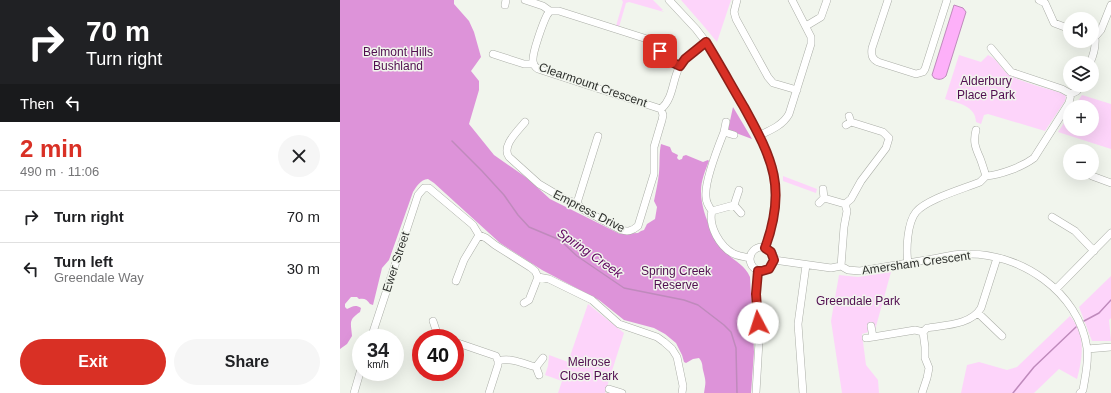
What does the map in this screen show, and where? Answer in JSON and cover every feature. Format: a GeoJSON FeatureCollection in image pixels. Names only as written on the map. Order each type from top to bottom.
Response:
{"type":"FeatureCollection","features":[{"type":"Feature","properties":{"kind":"street"},"geometry":{"type":"LineString","coordinates":[[525,0],[543,6],[550,11],[559,11],[648,39],[655,44],[669,61],[680,66]]}},
{"type":"Feature","properties":{"kind":"street"},"geometry":{"type":"LineString","coordinates":[[669,0],[706,42],[760,135],[772,165],[776,193],[774,221],[765,248]]}},
{"type":"Feature","properties":{"kind":"street"},"geometry":{"type":"LineString","coordinates":[[737,0],[734,12],[736,19],[768,77],[773,83],[797,90]]}},
{"type":"Feature","properties":{"kind":"street"},"geometry":{"type":"LineString","coordinates":[[760,135],[782,124],[786,120],[811,44],[811,37],[792,0]]}},
{"type":"Feature","properties":{"kind":"street"},"geometry":{"type":"LineString","coordinates":[[806,26],[821,17],[827,0]]}},
{"type":"Feature","properties":{"kind":"street"},"geometry":{"type":"LineString","coordinates":[[888,0],[872,48],[872,56],[874,60],[878,62],[916,74],[923,72],[925,69],[947,0]]}},
{"type":"Feature","properties":{"kind":"street"},"geometry":{"type":"LineString","coordinates":[[1039,0],[1045,4],[1054,23],[1063,26]]}},
{"type":"Feature","properties":{"kind":"street"},"geometry":{"type":"LineString","coordinates":[[1099,32],[1111,5]]}},
{"type":"Feature","properties":{"kind":"street","name":"Clearmount Crescent"},"geometry":{"type":"LineString","coordinates":[[550,11],[545,19],[533,56],[533,64],[538,69],[661,109]]}},
{"type":"Feature","properties":{"kind":"street","name":"Empress Drive"},"geometry":{"type":"LineString","coordinates":[[525,122],[507,146],[507,154],[539,184],[566,200],[576,203],[582,209],[621,230],[634,230],[638,226],[654,174],[654,147],[663,115],[661,109],[668,102],[680,66],[685,59],[706,42]]}},
{"type":"Feature","properties":{"kind":"street"},"geometry":{"type":"LineString","coordinates":[[991,48],[1011,72],[1062,89],[1071,94]]}},
{"type":"Feature","properties":{"kind":"street"},"geometry":{"type":"LineString","coordinates":[[493,54],[524,64],[533,64]]}},
{"type":"Feature","properties":{"kind":"street"},"geometry":{"type":"LineString","coordinates":[[1071,94],[1075,92]]}},
{"type":"Feature","properties":{"kind":"street"},"geometry":{"type":"LineString","coordinates":[[908,263],[906,250],[914,213],[926,203],[980,182],[986,176],[995,176],[1029,162],[1034,158],[1069,103],[1071,94]]}},
{"type":"Feature","properties":{"kind":"street"},"geometry":{"type":"LineString","coordinates":[[823,189],[821,200],[845,204],[851,199],[861,181],[886,148],[888,138],[883,132],[848,121]]}},
{"type":"Feature","properties":{"kind":"street"},"geometry":{"type":"LineString","coordinates":[[726,122],[706,192],[708,205],[712,211],[712,226],[718,238],[728,250],[750,258]]}},
{"type":"Feature","properties":{"kind":"street"},"geometry":{"type":"LineString","coordinates":[[976,130],[974,147],[980,158],[986,176]]}},
{"type":"Feature","properties":{"kind":"street"},"geometry":{"type":"LineString","coordinates":[[724,132],[734,135]]}},
{"type":"Feature","properties":{"kind":"street"},"geometry":{"type":"LineString","coordinates":[[576,203],[598,136]]}},
{"type":"Feature","properties":{"kind":"street"},"geometry":{"type":"LineString","coordinates":[[1099,179],[1111,183]]}},
{"type":"Feature","properties":{"kind":"street","name":"Ewer Street"},"geometry":{"type":"LineString","coordinates":[[374,329],[418,195],[424,188],[432,190],[473,225],[479,235]]}},
{"type":"Feature","properties":{"kind":"street"},"geometry":{"type":"LineString","coordinates":[[734,205],[739,190]]}},
{"type":"Feature","properties":{"kind":"street"},"geometry":{"type":"LineString","coordinates":[[841,266],[844,227],[847,211],[845,204]]}},
{"type":"Feature","properties":{"kind":"street"},"geometry":{"type":"LineString","coordinates":[[712,211],[734,205]]}},
{"type":"Feature","properties":{"kind":"street"},"geometry":{"type":"LineString","coordinates":[[734,205],[741,213]]}},
{"type":"Feature","properties":{"kind":"street"},"geometry":{"type":"LineString","coordinates":[[1052,217],[1075,231],[1094,251]]}},
{"type":"Feature","properties":{"kind":"street"},"geometry":{"type":"LineString","coordinates":[[1056,289],[1111,233]]}},
{"type":"Feature","properties":{"kind":"street"},"geometry":{"type":"LineString","coordinates":[[456,281],[464,260],[479,235],[486,238],[494,245],[535,271],[538,277],[529,300],[524,303]]}},
{"type":"Feature","properties":{"kind":"street"},"geometry":{"type":"LineString","coordinates":[[756,393],[759,341],[756,294],[758,271],[751,264],[750,258],[751,254],[757,248],[765,248],[771,252],[774,260],[769,269],[758,271]]}},
{"type":"Feature","properties":{"kind":"street","name":"Amersham Crescent"},"geometry":{"type":"LineString","coordinates":[[774,260],[831,268],[841,266],[848,270],[860,271],[965,254],[984,255],[1015,262],[1056,289],[1074,310],[1083,330],[1087,349],[1087,368],[1083,383],[1084,392]]}},
{"type":"Feature","properties":{"kind":"street"},"geometry":{"type":"LineString","coordinates":[[923,332],[927,328],[963,321],[978,313],[981,308],[997,258]]}},
{"type":"Feature","properties":{"kind":"street"},"geometry":{"type":"LineString","coordinates":[[803,393],[798,324],[806,265]]}},
{"type":"Feature","properties":{"kind":"street"},"geometry":{"type":"LineString","coordinates":[[538,277],[549,279],[592,300],[620,324],[664,342],[672,349],[676,357],[683,386],[682,393]]}},
{"type":"Feature","properties":{"kind":"street"},"geometry":{"type":"LineString","coordinates":[[978,313],[1002,336]]}},
{"type":"Feature","properties":{"kind":"street"},"geometry":{"type":"LineString","coordinates":[[433,321],[436,329]]}},
{"type":"Feature","properties":{"kind":"street"},"geometry":{"type":"LineString","coordinates":[[871,326],[869,338],[915,330],[923,332]]}},
{"type":"Feature","properties":{"kind":"street"},"geometry":{"type":"LineString","coordinates":[[922,393],[929,368],[925,358],[923,332]]}},
{"type":"Feature","properties":{"kind":"street"},"geometry":{"type":"LineString","coordinates":[[464,345],[496,356],[498,365],[489,393]]}},
{"type":"Feature","properties":{"kind":"street"},"geometry":{"type":"LineString","coordinates":[[1087,349],[1111,347]]}},
{"type":"Feature","properties":{"kind":"street"},"geometry":{"type":"LineString","coordinates":[[536,367],[543,358]]}},
{"type":"Feature","properties":{"kind":"street"},"geometry":{"type":"LineString","coordinates":[[498,361],[510,360],[536,367]]}},
{"type":"Feature","properties":{"kind":"street"},"geometry":{"type":"LineString","coordinates":[[536,367],[539,375]]}},
{"type":"Feature","properties":{"kind":"street"},"geometry":{"type":"LineString","coordinates":[[354,393],[358,381]]}},
{"type":"Feature","properties":{"kind":"street"},"geometry":{"type":"LineString","coordinates":[[609,389],[625,391]]}},
{"type":"Feature","properties":{"kind":"green space"},"geometry":{"type":"Polygon","coordinates":[[[340,0],[454,0],[454,4],[469,21],[474,32],[481,57],[471,71],[479,81],[479,90],[469,124],[494,155],[527,178],[550,199],[620,234],[638,233],[644,230],[647,224],[655,219],[657,207],[654,201],[658,183],[661,144],[670,147],[672,152],[678,155],[677,158],[679,160],[686,155],[703,162],[708,160],[709,161],[701,187],[703,207],[706,216],[717,240],[722,247],[745,269],[750,277],[754,352],[751,393],[704,393],[705,379],[702,363],[699,358],[693,359],[686,363],[684,362],[676,343],[665,334],[654,328],[624,320],[599,300],[542,270],[500,243],[428,179],[421,182],[413,192],[389,260],[382,268],[373,305],[365,299],[359,299],[357,297],[351,297],[345,304],[347,309],[355,306],[361,308],[360,312],[351,322],[352,336],[347,344],[340,349],[340,0]]]}},
{"type":"Feature","properties":{"kind":"green space"},"geometry":{"type":"Polygon","coordinates":[[[622,0],[653,0],[664,12],[629,2],[626,3],[619,27],[616,26],[623,2],[622,0]]]}},
{"type":"Feature","properties":{"kind":"green space"},"geometry":{"type":"Polygon","coordinates":[[[681,0],[731,0],[717,42],[702,24],[681,0]]]}},
{"type":"Feature","properties":{"kind":"green space","name":"Alderbury Place Park"},"geometry":{"type":"Polygon","coordinates":[[[959,55],[981,62],[988,55],[994,59],[1004,71],[1012,76],[1066,96],[1065,100],[1063,100],[1063,104],[1045,131],[988,114],[984,115],[981,124],[976,122],[973,112],[970,109],[961,104],[945,99],[959,55]]]}},
{"type":"Feature","properties":{"kind":"green space"},"geometry":{"type":"Polygon","coordinates":[[[1082,95],[1098,100],[1079,100],[1082,95]]]}},
{"type":"Feature","properties":{"kind":"green space"},"geometry":{"type":"Polygon","coordinates":[[[1099,100],[1111,104],[1111,149],[1070,136],[1099,136],[1099,100]]]}},
{"type":"Feature","properties":{"kind":"green space"},"geometry":{"type":"Polygon","coordinates":[[[733,107],[752,139],[728,130],[733,107]]]}},
{"type":"Feature","properties":{"kind":"green space"},"geometry":{"type":"Polygon","coordinates":[[[1063,124],[1063,134],[1058,132],[1063,124]]]}},
{"type":"Feature","properties":{"kind":"green space"},"geometry":{"type":"Polygon","coordinates":[[[783,176],[817,189],[816,193],[783,181],[783,176]]]}},
{"type":"Feature","properties":{"kind":"green space","name":"Greendale Park"},"geometry":{"type":"Polygon","coordinates":[[[891,272],[875,330],[862,334],[866,365],[878,380],[879,393],[842,393],[831,321],[839,275],[858,277],[891,272]]]}},
{"type":"Feature","properties":{"kind":"green space"},"geometry":{"type":"Polygon","coordinates":[[[1111,276],[1111,318],[1109,320],[1111,341],[1092,341],[1079,307],[1111,276]]]}},
{"type":"Feature","properties":{"kind":"green space","name":"Melrose Close Park"},"geometry":{"type":"Polygon","coordinates":[[[588,304],[624,333],[605,393],[558,393],[562,381],[545,375],[549,355],[568,362],[588,304]]]}},
{"type":"Feature","properties":{"kind":"green space"},"geometry":{"type":"Polygon","coordinates":[[[1070,316],[1079,330],[1082,346],[1081,362],[1077,379],[1059,369],[1034,393],[961,393],[967,365],[979,362],[1007,370],[1017,367],[1070,316]]]}},
{"type":"Feature","properties":{"kind":"shaded area"},"geometry":{"type":"Polygon","coordinates":[[[954,5],[963,8],[966,12],[946,76],[942,79],[937,79],[932,75],[954,5]]]}},
{"type":"Feature","properties":{"kind":"waterway","name":"Spring Creek"},"geometry":{"type":"LineString","coordinates":[[452,141],[504,195],[518,215],[529,227],[560,240],[577,256],[624,288],[684,300],[698,305],[724,325],[731,332],[736,348],[737,393]]}},
{"type":"Feature","properties":{"kind":"waterway"},"geometry":{"type":"LineString","coordinates":[[1084,321],[1099,313],[1111,300]]}},
{"type":"Feature","properties":{"kind":"waterway"},"geometry":{"type":"LineString","coordinates":[[1013,393],[1034,367],[1076,327]]}},
{"type":"Feature","properties":{"kind":"route"},"geometry":{"type":"LineString","coordinates":[[660,51],[669,61],[680,66],[685,59],[706,42],[760,135],[773,169],[776,185],[775,211],[772,228],[765,248],[771,252],[774,260],[769,269],[765,271],[758,271],[756,306],[758,323]]}},
{"type":"Feature","properties":{"kind":"park label","name":"Belmont Hills Bushland"},"geometry":{"type":"Point","coordinates":[398,59]}},
{"type":"Feature","properties":{"kind":"park label","name":"Spring Creek Reserve"},"geometry":{"type":"Point","coordinates":[676,278]}}]}
